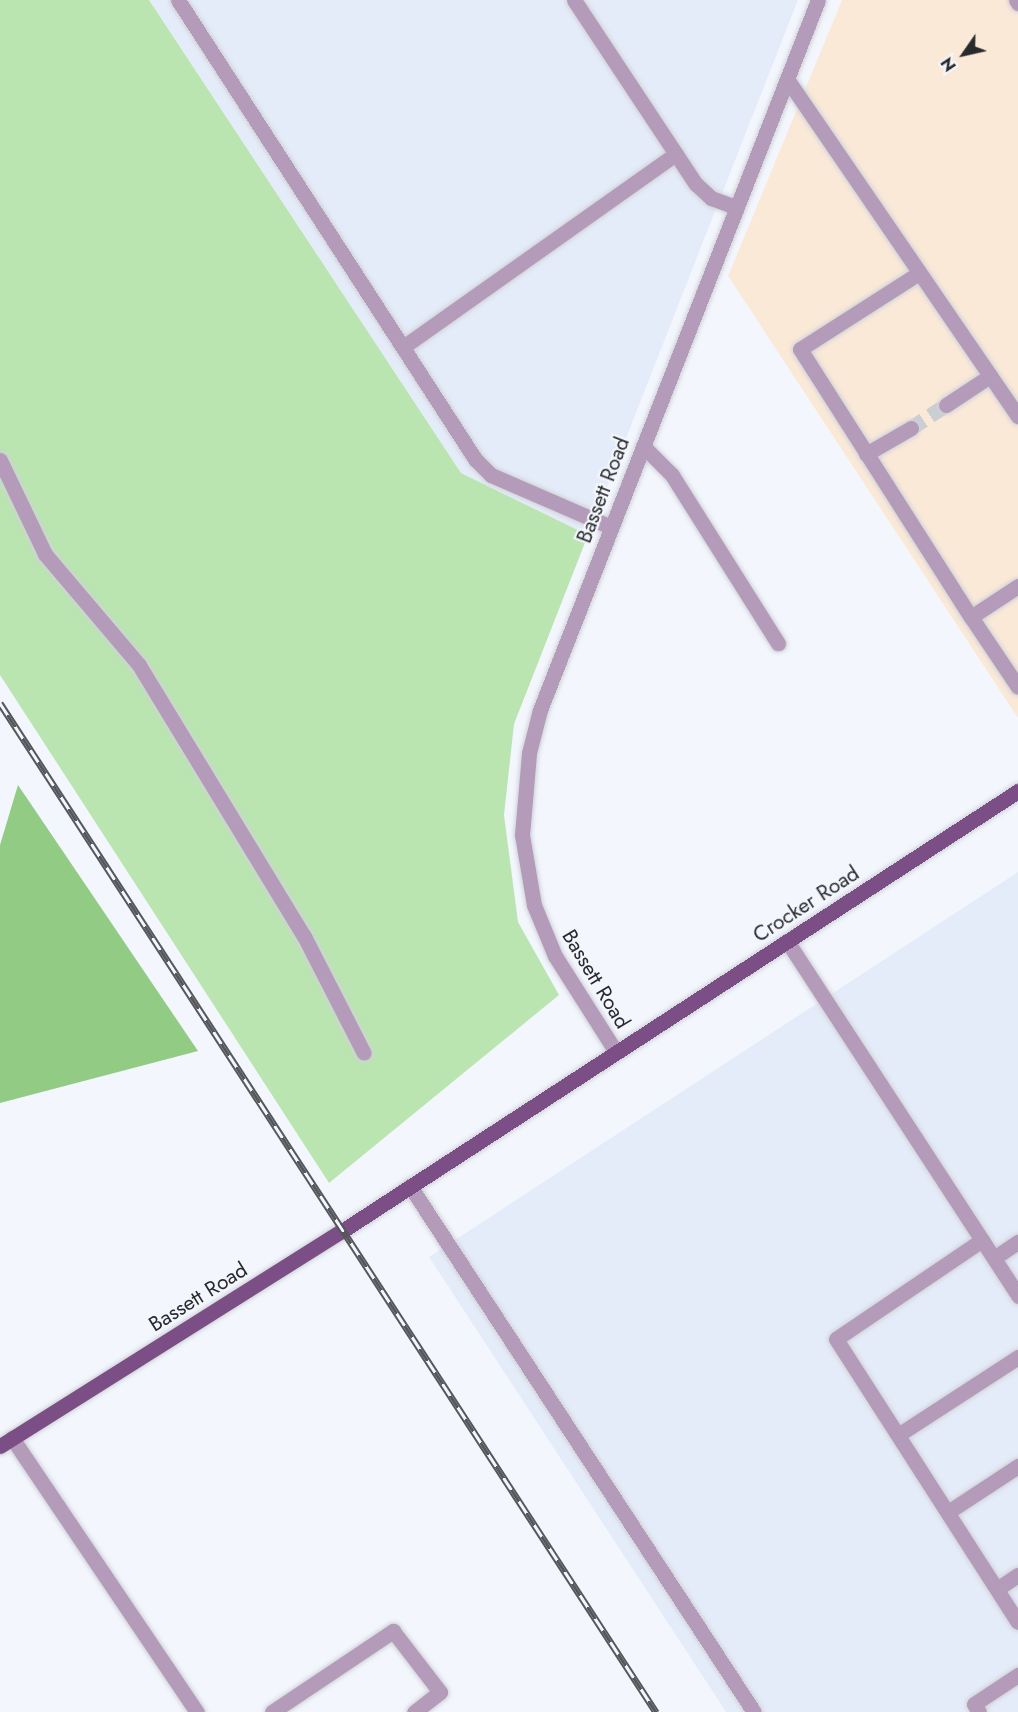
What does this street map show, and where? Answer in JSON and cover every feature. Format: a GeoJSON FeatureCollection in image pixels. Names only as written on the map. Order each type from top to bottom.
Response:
{"type":"FeatureCollection","features":[{"type":"Feature","properties":{"kind":"main road","name":"Crocker Road"},"geometry":{"type":"LineString","coordinates":[[616,1052],[1018,791]]}},
{"type":"Feature","properties":{"kind":"main road","name":"Bassett Road"},"geometry":{"type":"LineString","coordinates":[[6,1442],[410,1186],[616,1052]]}},
{"type":"Feature","properties":{"kind":"street"},"geometry":{"type":"LineString","coordinates":[[178,0],[475,459],[491,475],[611,527]]}},
{"type":"Feature","properties":{"kind":"street"},"geometry":{"type":"LineString","coordinates":[[574,0],[696,184],[711,198],[736,207]]}},
{"type":"Feature","properties":{"kind":"street","name":"Bassett Road"},"geometry":{"type":"LineString","coordinates":[[616,1052],[559,963],[542,928],[528,880],[521,812],[528,753],[540,710],[818,0]]}},
{"type":"Feature","properties":{"kind":"street"},"geometry":{"type":"LineString","coordinates":[[787,79],[1018,416]]}},
{"type":"Feature","properties":{"kind":"street"},"geometry":{"type":"LineString","coordinates":[[403,346],[676,154]]}},
{"type":"Feature","properties":{"kind":"street"},"geometry":{"type":"LineString","coordinates":[[920,273],[800,349],[1018,687]]}},
{"type":"Feature","properties":{"kind":"street"},"geometry":{"type":"LineString","coordinates":[[946,405],[990,376]]}},
{"type":"Feature","properties":{"kind":"street"},"geometry":{"type":"LineString","coordinates":[[866,454],[911,428]]}},
{"type":"Feature","properties":{"kind":"street"},"geometry":{"type":"LineString","coordinates":[[643,446],[672,475],[778,643]]}},
{"type":"Feature","properties":{"kind":"street"},"geometry":{"type":"LineString","coordinates":[[0,460],[45,554],[139,666],[304,936],[364,1053]]}},
{"type":"Feature","properties":{"kind":"street"},"geometry":{"type":"LineString","coordinates":[[971,617],[1018,586]]}},
{"type":"Feature","properties":{"kind":"street"},"geometry":{"type":"LineString","coordinates":[[787,941],[1018,1296]]}},
{"type":"Feature","properties":{"kind":"street"},"geometry":{"type":"LineString","coordinates":[[410,1186],[754,1712]]}},
{"type":"Feature","properties":{"kind":"street"},"geometry":{"type":"LineString","coordinates":[[982,1240],[836,1340],[1018,1622]]}},
{"type":"Feature","properties":{"kind":"street"},"geometry":{"type":"LineString","coordinates":[[994,1258],[1018,1242]]}},
{"type":"Feature","properties":{"kind":"street"},"geometry":{"type":"LineString","coordinates":[[898,1435],[1018,1357]]}},
{"type":"Feature","properties":{"kind":"street"},"geometry":{"type":"LineString","coordinates":[[6,1442],[197,1712]]}},
{"type":"Feature","properties":{"kind":"street"},"geometry":{"type":"LineString","coordinates":[[948,1512],[1018,1467]]}},
{"type":"Feature","properties":{"kind":"street"},"geometry":{"type":"LineString","coordinates":[[997,1589],[1018,1575]]}},
{"type":"Feature","properties":{"kind":"street"},"geometry":{"type":"LineString","coordinates":[[272,1712],[393,1631],[440,1692],[414,1712]]}},
{"type":"Feature","properties":{"kind":"street"},"geometry":{"type":"LineString","coordinates":[[979,1712],[974,1704],[1018,1675]]}},
{"type":"Feature","properties":{"kind":"shaded area"},"geometry":{"type":"Polygon","coordinates":[[[149,0],[798,0],[588,535],[461,473],[149,0]]]}},
{"type":"Feature","properties":{"kind":"shaded area"},"geometry":{"type":"Polygon","coordinates":[[[842,0],[1018,0],[1018,718],[728,276],[842,0]]]}},
{"type":"Feature","properties":{"kind":"shaded area"},"geometry":{"type":"Polygon","coordinates":[[[1018,872],[1018,1712],[726,1712],[429,1257],[1018,872]]]}},
{"type":"Feature","properties":{"kind":"green space"},"geometry":{"type":"Polygon","coordinates":[[[0,0],[149,0],[461,473],[588,535],[514,724],[504,815],[518,922],[559,995],[329,1183],[0,675],[0,0]]]}},
{"type":"Feature","properties":{"kind":"green space"},"geometry":{"type":"Polygon","coordinates":[[[18,785],[198,1051],[0,1103],[0,845],[18,785]]]}},
{"type":"Feature","properties":{"kind":"tunnel"},"geometry":{"type":"LineString","coordinates":[[911,428],[946,405]]}},
{"type":"Feature","properties":{"kind":"railway"},"geometry":{"type":"LineString","coordinates":[[0,703],[656,1712]]}}]}
